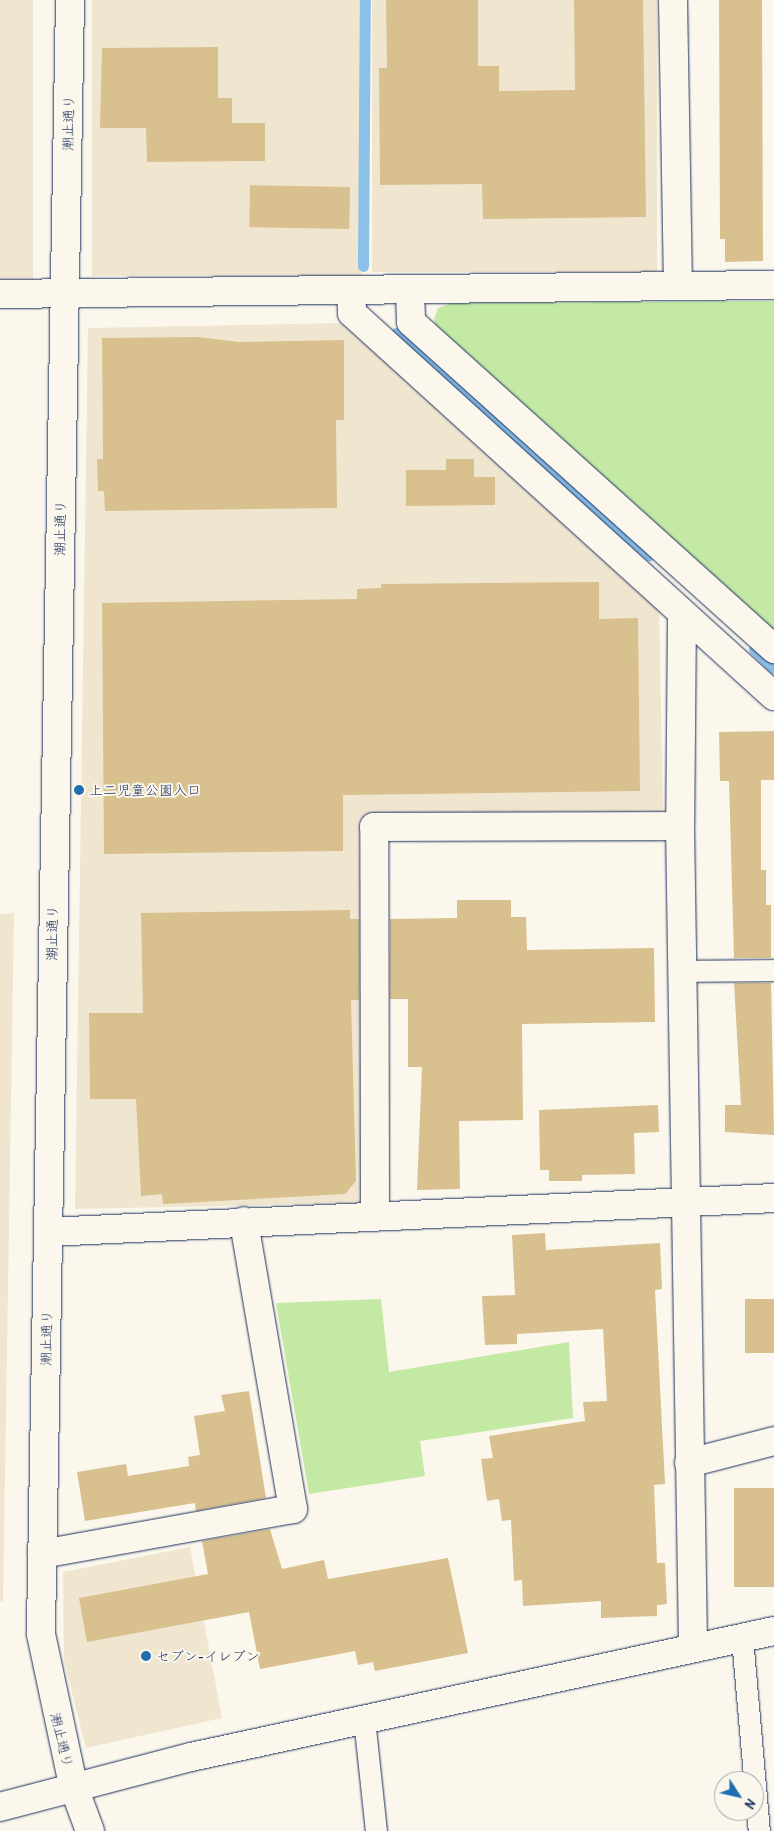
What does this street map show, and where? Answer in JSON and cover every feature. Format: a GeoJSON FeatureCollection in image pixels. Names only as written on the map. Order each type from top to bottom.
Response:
{"type":"FeatureCollection","features":[{"type":"Feature","properties":{"kind":"street","name":"潮止通り"},"geometry":{"type":"LineString","coordinates":[[0,1807],[74,1785],[46,1673],[40,1634],[70,0]]}},
{"type":"Feature","properties":{"kind":"street"},"geometry":{"type":"LineString","coordinates":[[673,0],[678,286]]}},
{"type":"Feature","properties":{"kind":"street"},"geometry":{"type":"LineString","coordinates":[[0,294],[410,291],[774,285]]}},
{"type":"Feature","properties":{"kind":"street"},"geometry":{"type":"LineString","coordinates":[[351,291],[352,313],[682,616],[774,696]]}},
{"type":"Feature","properties":{"kind":"street"},"geometry":{"type":"LineString","coordinates":[[410,291],[411,322],[774,649]]}},
{"type":"Feature","properties":{"kind":"street"},"geometry":{"type":"LineString","coordinates":[[682,616],[680,826],[684,1203],[693,1648]]}},
{"type":"Feature","properties":{"kind":"street"},"geometry":{"type":"LineString","coordinates":[[375,1216],[374,827],[680,826]]}},
{"type":"Feature","properties":{"kind":"street"},"geometry":{"type":"LineString","coordinates":[[48,1232],[244,1221],[774,1198]]}},
{"type":"Feature","properties":{"kind":"street"},"geometry":{"type":"LineString","coordinates":[[42,1554],[293,1509],[244,1221]]}},
{"type":"Feature","properties":{"kind":"street"},"geometry":{"type":"LineString","coordinates":[[689,1463],[774,1441]]}},
{"type":"Feature","properties":{"kind":"street"},"geometry":{"type":"LineString","coordinates":[[90,1831],[74,1785],[364,1719],[774,1631]]}},
{"type":"Feature","properties":{"kind":"lane"},"geometry":{"type":"LineString","coordinates":[[682,971],[774,970]]}},
{"type":"Feature","properties":{"kind":"lane"},"geometry":{"type":"LineString","coordinates":[[742,1638],[759,1831]]}},
{"type":"Feature","properties":{"kind":"lane"},"geometry":{"type":"LineString","coordinates":[[364,1719],[376,1831]]}},
{"type":"Feature","properties":{"kind":"shaded area"},"geometry":{"type":"Polygon","coordinates":[[[0,0],[33,0],[33,279],[0,279],[0,0]]]}},
{"type":"Feature","properties":{"kind":"shaded area"},"geometry":{"type":"Polygon","coordinates":[[[92,0],[361,0],[361,276],[92,276],[92,0]]]}},
{"type":"Feature","properties":{"kind":"shaded area"},"geometry":{"type":"Polygon","coordinates":[[[372,0],[657,0],[657,272],[372,272],[372,0]]]}},
{"type":"Feature","properties":{"kind":"shaded area"},"geometry":{"type":"Polygon","coordinates":[[[342,323],[659,603],[663,813],[359,819],[365,1203],[75,1209],[88,328],[342,323]]]}},
{"type":"Feature","properties":{"kind":"shaded area"},"geometry":{"type":"Polygon","coordinates":[[[14,913],[3,1601],[0,1601],[0,914],[14,913]]]}},
{"type":"Feature","properties":{"kind":"shaded area"},"geometry":{"type":"Polygon","coordinates":[[[190,1547],[222,1718],[86,1748],[64,1660],[63,1572],[190,1547]]]}},
{"type":"Feature","properties":{"kind":"green space"},"geometry":{"type":"Polygon","coordinates":[[[774,301],[774,632],[438,335],[434,320],[438,308],[452,303],[774,301]]]}},
{"type":"Feature","properties":{"kind":"green space"},"geometry":{"type":"Polygon","coordinates":[[[381,1299],[389,1372],[569,1342],[573,1418],[420,1441],[425,1476],[309,1494],[276,1303],[381,1299]]]}},
{"type":"Feature","properties":{"kind":"building"},"geometry":{"type":"Polygon","coordinates":[[[386,0],[478,0],[478,66],[499,66],[499,91],[575,90],[574,0],[643,0],[646,217],[483,219],[482,184],[380,185],[379,68],[387,68],[386,0]]]}},
{"type":"Feature","properties":{"kind":"building"},"geometry":{"type":"Polygon","coordinates":[[[719,0],[762,0],[763,261],[725,262],[725,239],[720,239],[719,0]]]}},
{"type":"Feature","properties":{"kind":"building"},"geometry":{"type":"Polygon","coordinates":[[[218,47],[218,98],[232,98],[232,123],[265,123],[265,161],[147,162],[146,128],[100,128],[102,48],[218,47]]]}},
{"type":"Feature","properties":{"kind":"building"},"geometry":{"type":"Polygon","coordinates":[[[250,185],[350,187],[349,229],[249,227],[250,185]]]}},
{"type":"Feature","properties":{"kind":"building"},"geometry":{"type":"Polygon","coordinates":[[[198,337],[239,342],[344,340],[344,420],[336,420],[337,508],[105,511],[104,491],[98,491],[97,459],[103,459],[102,338],[198,337]]]}},
{"type":"Feature","properties":{"kind":"building"},"geometry":{"type":"Polygon","coordinates":[[[446,459],[474,459],[474,477],[495,477],[495,505],[406,506],[406,470],[446,470],[446,459]]]}},
{"type":"Feature","properties":{"kind":"building"},"geometry":{"type":"Polygon","coordinates":[[[599,582],[599,619],[638,618],[640,791],[343,795],[343,851],[104,854],[102,603],[357,599],[357,589],[381,588],[381,584],[599,582]]]}},
{"type":"Feature","properties":{"kind":"building"},"geometry":{"type":"Polygon","coordinates":[[[774,731],[774,780],[761,780],[761,870],[766,870],[766,905],[771,905],[771,958],[734,958],[729,781],[720,781],[719,732],[774,731]]]}},
{"type":"Feature","properties":{"kind":"building"},"geometry":{"type":"Polygon","coordinates":[[[457,900],[511,900],[511,917],[526,917],[527,950],[654,948],[655,1022],[522,1024],[523,1120],[459,1121],[460,1189],[417,1190],[422,1067],[408,1067],[408,999],[390,999],[390,919],[457,918],[457,900]]]}},
{"type":"Feature","properties":{"kind":"building"},"geometry":{"type":"Polygon","coordinates":[[[350,910],[350,919],[359,919],[359,1000],[351,1000],[356,1181],[345,1194],[163,1204],[162,1194],[141,1196],[136,1099],[90,1099],[89,1013],[143,1013],[141,913],[350,910]]]}},
{"type":"Feature","properties":{"kind":"building"},"geometry":{"type":"Polygon","coordinates":[[[734,983],[771,983],[774,1135],[725,1132],[725,1105],[741,1105],[734,983]]]}},
{"type":"Feature","properties":{"kind":"building"},"geometry":{"type":"Polygon","coordinates":[[[658,1105],[659,1132],[634,1133],[635,1174],[582,1175],[582,1181],[549,1181],[549,1170],[540,1170],[539,1110],[658,1105]]]}},
{"type":"Feature","properties":{"kind":"building"},"geometry":{"type":"Polygon","coordinates":[[[545,1233],[546,1250],[660,1243],[662,1289],[655,1290],[665,1484],[654,1485],[657,1563],[665,1563],[667,1604],[657,1605],[657,1616],[601,1618],[601,1601],[523,1606],[522,1580],[514,1581],[511,1520],[502,1521],[499,1499],[487,1501],[481,1459],[493,1458],[489,1436],[585,1421],[583,1402],[607,1401],[603,1329],[517,1334],[517,1344],[485,1345],[482,1296],[515,1295],[512,1235],[545,1233]]]}},
{"type":"Feature","properties":{"kind":"building"},"geometry":{"type":"Polygon","coordinates":[[[745,1299],[774,1299],[774,1353],[745,1353],[745,1299]]]}},
{"type":"Feature","properties":{"kind":"building"},"geometry":{"type":"Polygon","coordinates":[[[249,1391],[266,1498],[196,1511],[195,1503],[85,1521],[77,1472],[126,1464],[128,1476],[189,1466],[188,1457],[200,1455],[194,1416],[225,1411],[221,1395],[249,1391]]]}},
{"type":"Feature","properties":{"kind":"building"},"geometry":{"type":"Polygon","coordinates":[[[734,1488],[774,1488],[774,1587],[734,1587],[734,1488]]]}},
{"type":"Feature","properties":{"kind":"building"},"geometry":{"type":"Polygon","coordinates":[[[270,1529],[282,1569],[324,1560],[328,1579],[448,1558],[468,1653],[375,1671],[373,1662],[358,1665],[355,1651],[260,1669],[249,1612],[87,1642],[79,1598],[208,1574],[202,1541],[270,1529]]]}},
{"type":"Feature","properties":{"kind":"waterway"},"geometry":{"type":"LineString","coordinates":[[363,266],[365,0]]}},
{"type":"Feature","properties":{"kind":"waterway"},"geometry":{"type":"LineString","coordinates":[[396,333],[649,555]]}},
{"type":"Feature","properties":{"kind":"waterway"},"geometry":{"type":"LineString","coordinates":[[754,649],[774,668]]}},
{"type":"Feature","properties":{"kind":"place","name":"上二児童公園入口"},"geometry":{"type":"Point","coordinates":[79,790]}},
{"type":"Feature","properties":{"kind":"place","name":"セブン-イレブン"},"geometry":{"type":"Point","coordinates":[146,1656]}}]}
